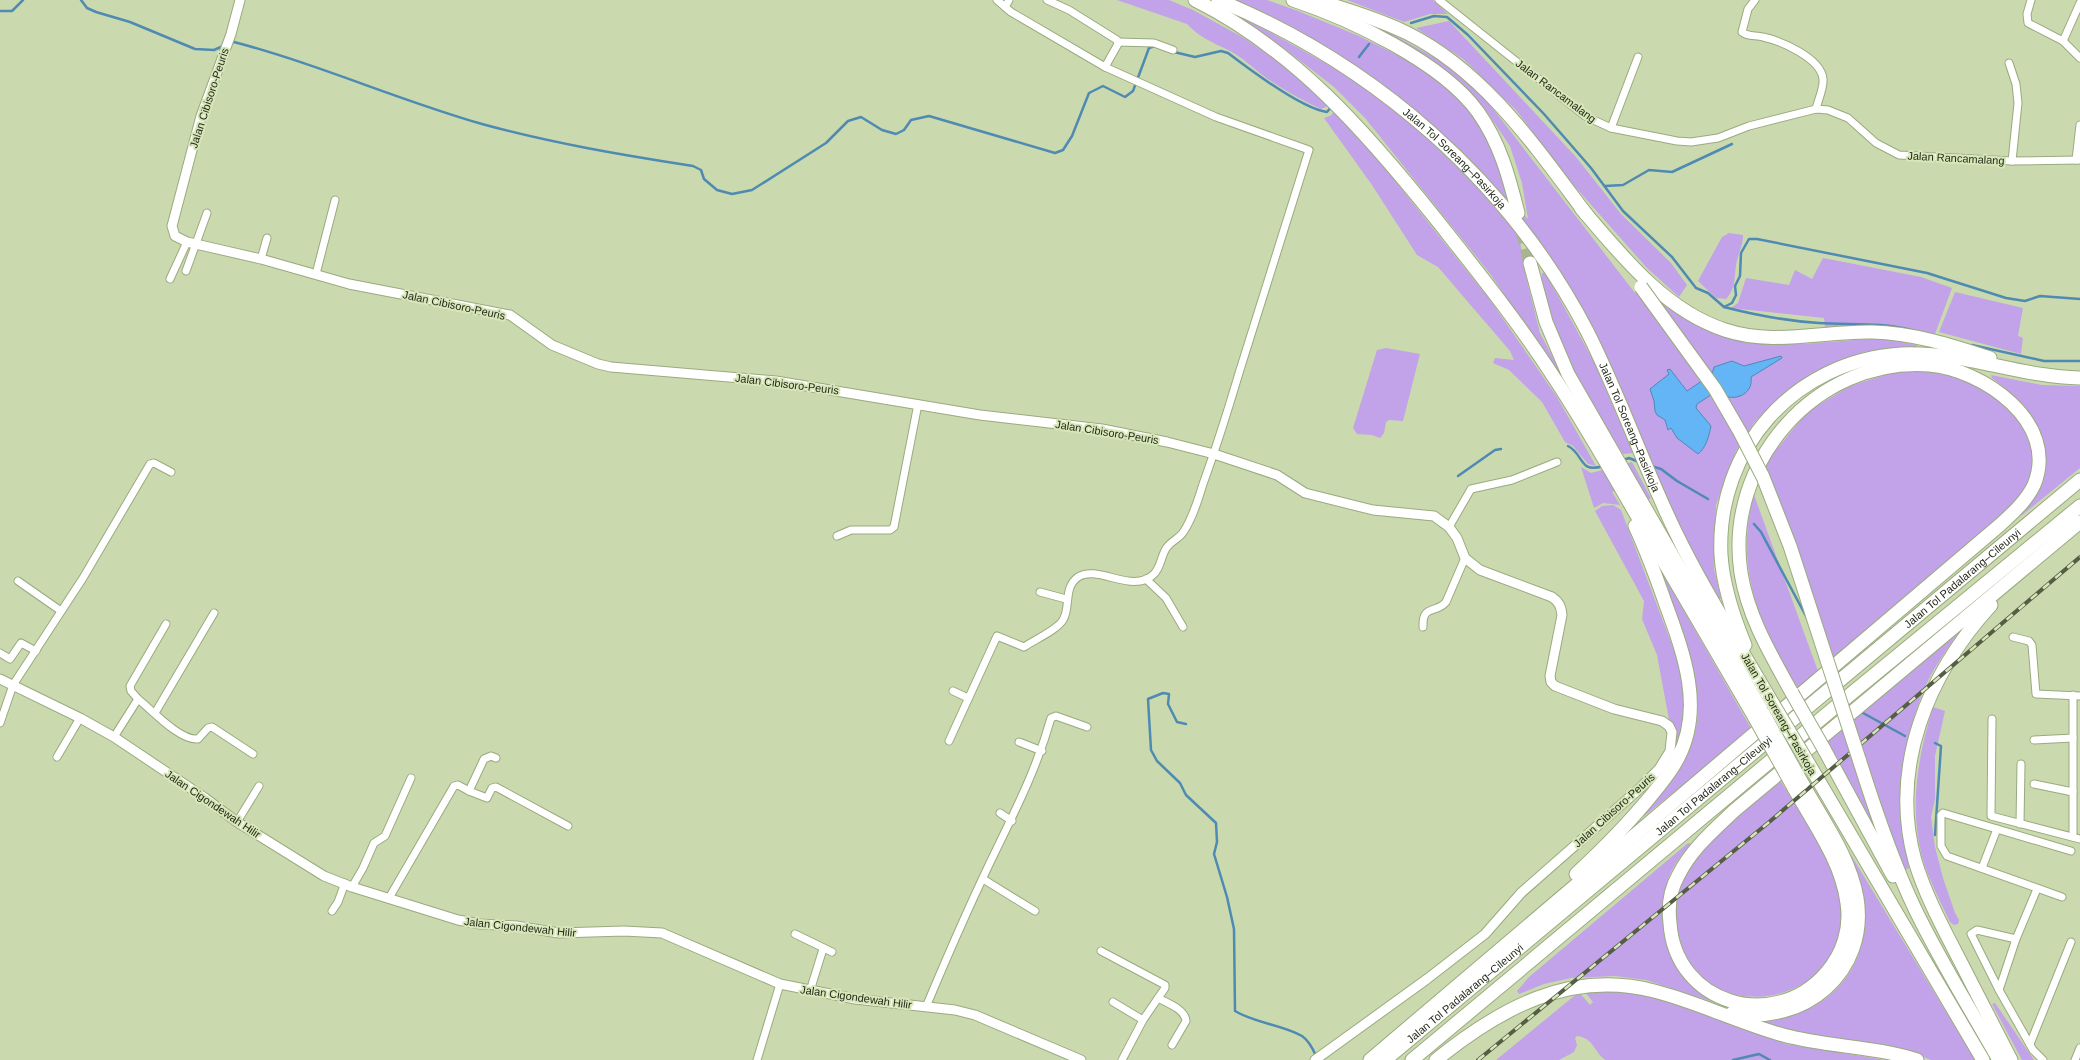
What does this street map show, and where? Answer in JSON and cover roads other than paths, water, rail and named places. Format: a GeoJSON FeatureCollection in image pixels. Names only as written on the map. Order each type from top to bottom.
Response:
{"type":"FeatureCollection","features":[{"type":"Feature","properties":{"kind":"highway"},"geometry":{"type":"LineString","coordinates":[[1195,0],[1228,18],[1262,40],[1299,69],[1350,117],[1392,165],[1492,289],[1556,381],[1597,449],[1626,491],[1759,715],[1798,786],[1834,863],[1844,889],[1848,916],[1844,943],[1830,968],[1821,980],[1789,1000],[1765,1005],[1728,1001],[1699,985],[1690,976],[1677,954],[1670,928],[1670,901],[1673,888],[1683,866],[1700,843],[1735,810],[2050,548],[2080,522]]}},
{"type":"Feature","properties":{"kind":"highway","name":"Jalan Tol Soreang–Pasirkoja"},"geometry":{"type":"LineString","coordinates":[[1218,0],[1280,29],[1333,58],[1397,103],[1443,144],[1485,187],[1530,240],[1562,286],[1596,350],[1660,499],[1713,603],[1983,1060]]}},
{"type":"Feature","properties":{"kind":"highway"},"geometry":{"type":"LineString","coordinates":[[1293,0],[1338,18],[1387,43],[1426,66],[1456,88],[1477,111],[1497,144],[1507,171],[1518,213]]}},
{"type":"Feature","properties":{"kind":"highway"},"geometry":{"type":"LineString","coordinates":[[1315,0],[1392,26],[1425,43],[1456,65],[1487,91],[1515,120],[1581,208],[1643,282],[1715,389],[1740,432],[1763,477],[1792,553],[1879,819],[1901,878],[1938,954]]}},
{"type":"Feature","properties":{"kind":"highway"},"geometry":{"type":"LineString","coordinates":[[1477,967],[1619,832],[1663,781],[1678,758],[1683,747],[1690,716],[1691,701],[1687,669],[1626,491],[1568,374],[1546,322],[1530,263]]}},
{"type":"Feature","properties":{"kind":"highway"},"geometry":{"type":"LineString","coordinates":[[1643,282],[1690,313],[1712,325],[1737,333],[1776,337],[1879,333],[1912,336],[1941,342],[2045,375]]}},
{"type":"Feature","properties":{"kind":"highway"},"geometry":{"type":"LineString","coordinates":[[1774,704],[1750,656],[1732,612],[1725,584],[1721,555],[1724,511],[1733,478],[1746,449],[1764,422],[1782,403],[1810,382],[1841,367],[1877,357],[1902,354],[1933,355],[2045,375],[2080,378]]}},
{"type":"Feature","properties":{"kind":"highway"},"geometry":{"type":"LineString","coordinates":[[1370,1060],[1477,967],[1995,529],[2017,508],[2034,484],[2038,467],[2036,445],[2031,430],[2021,413],[2007,398],[1991,386],[1972,375],[1938,366],[1899,366],[1874,370],[1832,386],[1813,399],[1787,422],[1771,444],[1757,469],[1746,496],[1740,527],[1740,558],[1744,585],[1754,618],[1767,647],[1792,693],[1824,750],[1938,954],[2000,1060]]}},
{"type":"Feature","properties":{"kind":"highway","name":"Jalan Tol Padalarang–Cileunyi"},"geometry":{"type":"LineString","coordinates":[[1385,1060],[2080,480]]}},
{"type":"Feature","properties":{"kind":"highway","name":"Jalan Tol Padalarang–Cileunyi"},"geometry":{"type":"LineString","coordinates":[[1412,1060],[1852,693],[2080,506]]}},
{"type":"Feature","properties":{"kind":"highway"},"geometry":{"type":"LineString","coordinates":[[2010,1060],[1935,912],[1921,880],[1911,844],[1908,826],[1908,782],[1915,740],[1921,719],[1943,668],[1982,616],[2050,548]]}},
{"type":"Feature","properties":{"kind":"highway"},"geometry":{"type":"LineString","coordinates":[[1691,1003],[1737,1014],[1760,1015],[1783,1012],[1800,1006],[1824,991],[1841,972],[1848,960],[1853,948],[1858,921],[1854,886],[1837,846],[1798,786]]}},
{"type":"Feature","properties":{"kind":"highway"},"geometry":{"type":"LineString","coordinates":[[1436,1060],[1483,1025],[1509,1009],[1533,999],[1568,989],[1606,985],[1634,986],[1656,991],[1758,1028],[1787,1036],[1898,1055],[1917,1060]]}},
{"type":"Feature","properties":{"kind":"street","name":"Jalan Cibisoro-Peuris"},"geometry":{"type":"LineString","coordinates":[[240,0],[226,49],[201,116],[172,226],[175,236],[186,242],[261,259],[349,284],[510,316],[552,345],[598,364],[610,367],[776,381],[980,415],[1102,429],[1214,454],[1277,475],[1305,493],[1373,510],[1434,516],[1449,527],[1457,538],[1465,558],[1480,570],[1552,597],[1558,602],[1561,607],[1562,615],[1550,676],[1551,682],[1556,686],[1614,709],[1662,721],[1672,732],[1670,751],[1659,769],[1638,790],[1520,893],[1485,934],[1427,979],[1315,1060]]}},
{"type":"Feature","properties":{"kind":"street"},"geometry":{"type":"LineString","coordinates":[[949,741],[997,636],[1024,647],[1061,622],[1066,612],[1066,599],[1070,586],[1078,577],[1086,574],[1123,581],[1146,579],[1154,574],[1158,568],[1168,546],[1184,531],[1192,514],[1214,454],[1309,150],[1216,117],[1105,67],[1005,7],[997,0]]}},
{"type":"Feature","properties":{"kind":"street"},"geometry":{"type":"LineString","coordinates":[[1005,7],[1009,0]]}},
{"type":"Feature","properties":{"kind":"street"},"geometry":{"type":"LineString","coordinates":[[1047,0],[1113,36],[1118,42],[1154,43],[1173,50]]}},
{"type":"Feature","properties":{"kind":"street","name":"Jalan Rancamalang"},"geometry":{"type":"LineString","coordinates":[[1439,0],[1585,116],[1611,128],[1677,141],[1705,141],[1749,126],[1816,109],[1828,110],[1848,118],[1876,143],[1899,155],[2012,160],[2078,160]]}},
{"type":"Feature","properties":{"kind":"street"},"geometry":{"type":"LineString","coordinates":[[1755,0],[1748,9],[1742,32],[1778,42],[1801,52],[1812,61],[1821,72],[1823,80],[1816,109]]}},
{"type":"Feature","properties":{"kind":"street"},"geometry":{"type":"LineString","coordinates":[[2031,0],[2027,14],[2028,23],[2063,41],[2080,58]]}},
{"type":"Feature","properties":{"kind":"street"},"geometry":{"type":"LineString","coordinates":[[2063,41],[2079,5]]}},
{"type":"Feature","properties":{"kind":"street"},"geometry":{"type":"LineString","coordinates":[[1105,67],[1118,42]]}},
{"type":"Feature","properties":{"kind":"street"},"geometry":{"type":"LineString","coordinates":[[1611,128],[1638,57]]}},
{"type":"Feature","properties":{"kind":"street"},"geometry":{"type":"LineString","coordinates":[[2009,63],[2016,84],[2018,103],[2012,160]]}},
{"type":"Feature","properties":{"kind":"street"},"geometry":{"type":"LineString","coordinates":[[2078,160],[2080,125]]}},
{"type":"Feature","properties":{"kind":"street"},"geometry":{"type":"LineString","coordinates":[[316,274],[335,200]]}},
{"type":"Feature","properties":{"kind":"street"},"geometry":{"type":"LineString","coordinates":[[186,272],[207,213]]}},
{"type":"Feature","properties":{"kind":"street"},"geometry":{"type":"LineString","coordinates":[[261,259],[267,238]]}},
{"type":"Feature","properties":{"kind":"street"},"geometry":{"type":"LineString","coordinates":[[170,279],[186,242]]}},
{"type":"Feature","properties":{"kind":"street"},"geometry":{"type":"LineString","coordinates":[[837,536],[851,530],[890,530],[894,527],[918,404]]}},
{"type":"Feature","properties":{"kind":"street"},"geometry":{"type":"LineString","coordinates":[[1449,527],[1471,489],[1512,480],[1557,462]]}},
{"type":"Feature","properties":{"kind":"street"},"geometry":{"type":"LineString","coordinates":[[0,724],[14,685],[61,611],[150,464],[154,463],[171,472]]}},
{"type":"Feature","properties":{"kind":"street"},"geometry":{"type":"LineString","coordinates":[[1423,627],[1424,615],[1427,611],[1446,602],[1465,558]]}},
{"type":"Feature","properties":{"kind":"street"},"geometry":{"type":"LineString","coordinates":[[1146,579],[1166,598],[1183,628]]}},
{"type":"Feature","properties":{"kind":"street"},"geometry":{"type":"LineString","coordinates":[[18,581],[61,611]]}},
{"type":"Feature","properties":{"kind":"street"},"geometry":{"type":"LineString","coordinates":[[1040,592],[1066,599]]}},
{"type":"Feature","properties":{"kind":"street"},"geometry":{"type":"LineString","coordinates":[[156,713],[214,614]]}},
{"type":"Feature","properties":{"kind":"street"},"geometry":{"type":"LineString","coordinates":[[166,624],[130,686],[131,691],[138,699],[179,733],[192,740],[200,738],[208,728],[212,727],[253,754]]}},
{"type":"Feature","properties":{"kind":"street"},"geometry":{"type":"LineString","coordinates":[[1992,720],[1991,816],[2076,838],[2073,792],[2073,738],[2076,696],[2036,694],[2032,644],[2029,641],[2013,637]]}},
{"type":"Feature","properties":{"kind":"street"},"geometry":{"type":"LineString","coordinates":[[0,654],[10,658],[21,643],[36,651]]}},
{"type":"Feature","properties":{"kind":"street","name":"Jalan Cigondewah Hilir"},"geometry":{"type":"LineString","coordinates":[[0,679],[80,718],[114,737],[206,798],[237,822],[324,876],[348,885],[458,920],[480,924],[516,926],[547,932],[576,934],[606,931],[654,931],[691,945],[780,984],[810,992],[955,1010],[988,1019],[1079,1060]]}},
{"type":"Feature","properties":{"kind":"street"},"geometry":{"type":"LineString","coordinates":[[953,691],[968,698]]}},
{"type":"Feature","properties":{"kind":"street"},"geometry":{"type":"LineString","coordinates":[[114,737],[138,699]]}},
{"type":"Feature","properties":{"kind":"street"},"geometry":{"type":"LineString","coordinates":[[926,1007],[983,879],[1012,821],[1042,751],[1051,718],[1054,716],[1086,727]]}},
{"type":"Feature","properties":{"kind":"street"},"geometry":{"type":"LineString","coordinates":[[57,756],[80,718]]}},
{"type":"Feature","properties":{"kind":"street"},"geometry":{"type":"LineString","coordinates":[[2034,740],[2073,738]]}},
{"type":"Feature","properties":{"kind":"street"},"geometry":{"type":"LineString","coordinates":[[1019,742],[1042,751]]}},
{"type":"Feature","properties":{"kind":"street"},"geometry":{"type":"LineString","coordinates":[[469,791],[484,759],[490,756],[496,758]]}},
{"type":"Feature","properties":{"kind":"street"},"geometry":{"type":"LineString","coordinates":[[2020,824],[2021,764]]}},
{"type":"Feature","properties":{"kind":"street"},"geometry":{"type":"LineString","coordinates":[[332,911],[348,885],[363,868],[374,843],[385,836],[411,778]]}},
{"type":"Feature","properties":{"kind":"street"},"geometry":{"type":"LineString","coordinates":[[2034,784],[2073,792]]}},
{"type":"Feature","properties":{"kind":"street"},"geometry":{"type":"LineString","coordinates":[[389,898],[451,790],[458,785],[487,798],[492,788],[496,787],[568,826]]}},
{"type":"Feature","properties":{"kind":"street"},"geometry":{"type":"LineString","coordinates":[[237,822],[259,786]]}},
{"type":"Feature","properties":{"kind":"street"},"geometry":{"type":"LineString","coordinates":[[1000,813],[1012,821]]}},
{"type":"Feature","properties":{"kind":"street"},"geometry":{"type":"LineString","coordinates":[[2062,897],[1944,854],[1941,846],[1941,815],[1943,813],[2071,851]]}},
{"type":"Feature","properties":{"kind":"street"},"geometry":{"type":"LineString","coordinates":[[1982,868],[1997,829]]}},
{"type":"Feature","properties":{"kind":"street"},"geometry":{"type":"LineString","coordinates":[[983,879],[1035,911]]}},
{"type":"Feature","properties":{"kind":"street"},"geometry":{"type":"LineString","coordinates":[[1999,990],[2016,939],[2037,889]]}},
{"type":"Feature","properties":{"kind":"street"},"geometry":{"type":"LineString","coordinates":[[2016,939],[1976,930],[1971,934],[1999,990],[2030,1044],[2043,1060]]}},
{"type":"Feature","properties":{"kind":"street"},"geometry":{"type":"LineString","coordinates":[[795,934],[823,949],[832,952]]}},
{"type":"Feature","properties":{"kind":"street"},"geometry":{"type":"LineString","coordinates":[[2030,1044],[2071,942]]}},
{"type":"Feature","properties":{"kind":"street"},"geometry":{"type":"LineString","coordinates":[[810,992],[823,949]]}},
{"type":"Feature","properties":{"kind":"street"},"geometry":{"type":"LineString","coordinates":[[1101,951],[1164,983],[1165,988],[1143,1020],[1122,1060]]}},
{"type":"Feature","properties":{"kind":"street"},"geometry":{"type":"LineString","coordinates":[[757,1060],[780,984]]}},
{"type":"Feature","properties":{"kind":"street"},"geometry":{"type":"LineString","coordinates":[[1158,998],[1181,1011],[1186,1017],[1186,1021],[1172,1045]]}},
{"type":"Feature","properties":{"kind":"street"},"geometry":{"type":"LineString","coordinates":[[1113,1002],[1143,1020]]}},
{"type":"Feature","properties":{"kind":"street"},"geometry":{"type":"LineString","coordinates":[[2075,1060],[2080,1048]]}},
{"type":"Feature","properties":{"kind":"water"},"geometry":{"type":"Polygon","coordinates":[[[1781,356],[1782,358],[1751,377],[1749,389],[1740,396],[1728,397],[1717,391],[1697,404],[1696,408],[1711,426],[1705,445],[1698,454],[1677,438],[1671,428],[1668,430],[1665,420],[1657,415],[1655,411],[1654,401],[1650,389],[1669,374],[1667,370],[1670,369],[1687,391],[1712,374],[1714,367],[1732,361],[1744,366],[1781,356]]]}},
{"type":"Feature","properties":{"kind":"waterway"},"geometry":{"type":"LineString","coordinates":[[0,11],[12,11],[23,0]]}},
{"type":"Feature","properties":{"kind":"waterway"},"geometry":{"type":"LineString","coordinates":[[81,0],[87,8],[96,12],[130,22],[195,49],[214,50],[223,46]]}},
{"type":"Feature","properties":{"kind":"waterway"},"geometry":{"type":"LineString","coordinates":[[1411,23],[1434,16],[1447,17],[1468,35],[1544,114],[1591,168],[1623,211],[1672,257],[1696,288],[1708,293],[1724,307],[1732,303],[1736,295],[1735,286],[1740,276],[1741,253],[1749,239],[1757,239],[1927,273],[2006,298],[2025,301],[2040,296],[2080,299]]}},
{"type":"Feature","properties":{"kind":"waterway"},"geometry":{"type":"LineString","coordinates":[[230,44],[234,42],[265,51],[420,104],[508,131],[587,148],[693,166],[701,170],[704,179],[717,190],[732,194],[752,190],[826,143],[848,121],[861,117],[882,130],[896,134],[904,130],[911,120],[929,116],[1055,153],[1063,150],[1072,136],[1089,93],[1103,86],[1125,97],[1133,91],[1149,48],[1155,46]]}},
{"type":"Feature","properties":{"kind":"waterway"},"geometry":{"type":"LineString","coordinates":[[1359,57],[1369,44]]}},
{"type":"Feature","properties":{"kind":"waterway"},"geometry":{"type":"LineString","coordinates":[[1174,52],[1195,57],[1221,51],[1228,53],[1249,69],[1304,104],[1327,112],[1332,106]]}},
{"type":"Feature","properties":{"kind":"waterway"},"geometry":{"type":"LineString","coordinates":[[1605,186],[1623,185],[1649,170],[1672,172],[1732,144]]}},
{"type":"Feature","properties":{"kind":"waterway"},"geometry":{"type":"LineString","coordinates":[[1724,307],[1795,321],[1877,325],[1900,327],[1911,330]]}},
{"type":"Feature","properties":{"kind":"waterway"},"geometry":{"type":"LineString","coordinates":[[1972,345],[2044,361],[2080,361]]}},
{"type":"Feature","properties":{"kind":"waterway"},"geometry":{"type":"LineString","coordinates":[[1568,446],[1573,449],[1582,462],[1586,465],[1595,468],[1603,466]]}},
{"type":"Feature","properties":{"kind":"waterway"},"geometry":{"type":"LineString","coordinates":[[1458,476],[1495,450],[1501,449]]}},
{"type":"Feature","properties":{"kind":"waterway"},"geometry":{"type":"LineString","coordinates":[[1623,460],[1629,458],[1639,462]]}},
{"type":"Feature","properties":{"kind":"waterway"},"geometry":{"type":"LineString","coordinates":[[1651,466],[1661,469],[1677,481],[1708,499]]}},
{"type":"Feature","properties":{"kind":"waterway"},"geometry":{"type":"LineString","coordinates":[[1754,524],[1761,532],[1807,618]]}},
{"type":"Feature","properties":{"kind":"waterway"},"geometry":{"type":"LineString","coordinates":[[1186,724],[1177,722],[1168,704],[1169,694],[1163,693],[1148,699],[1151,750],[1157,761],[1180,783],[1186,795],[1216,823],[1217,842],[1214,854],[1227,897],[1234,929],[1235,1011],[1302,1036],[1310,1045],[1316,1056]]}},
{"type":"Feature","properties":{"kind":"waterway"},"geometry":{"type":"LineString","coordinates":[[1863,713],[1905,736]]}},
{"type":"Feature","properties":{"kind":"waterway"},"geometry":{"type":"LineString","coordinates":[[1935,743],[1941,746],[1935,835]]}},
{"type":"Feature","properties":{"kind":"waterway"},"geometry":{"type":"LineString","coordinates":[[1733,1060],[1759,1054],[1770,1060]]}},
{"type":"Feature","properties":{"kind":"tunnel"},"geometry":{"type":"LineString","coordinates":[[1522,230],[1530,263]]}},
{"type":"Feature","properties":{"kind":"railway"},"geometry":{"type":"LineString","coordinates":[[1478,1060],[1768,823],[2080,557]]}}]}
